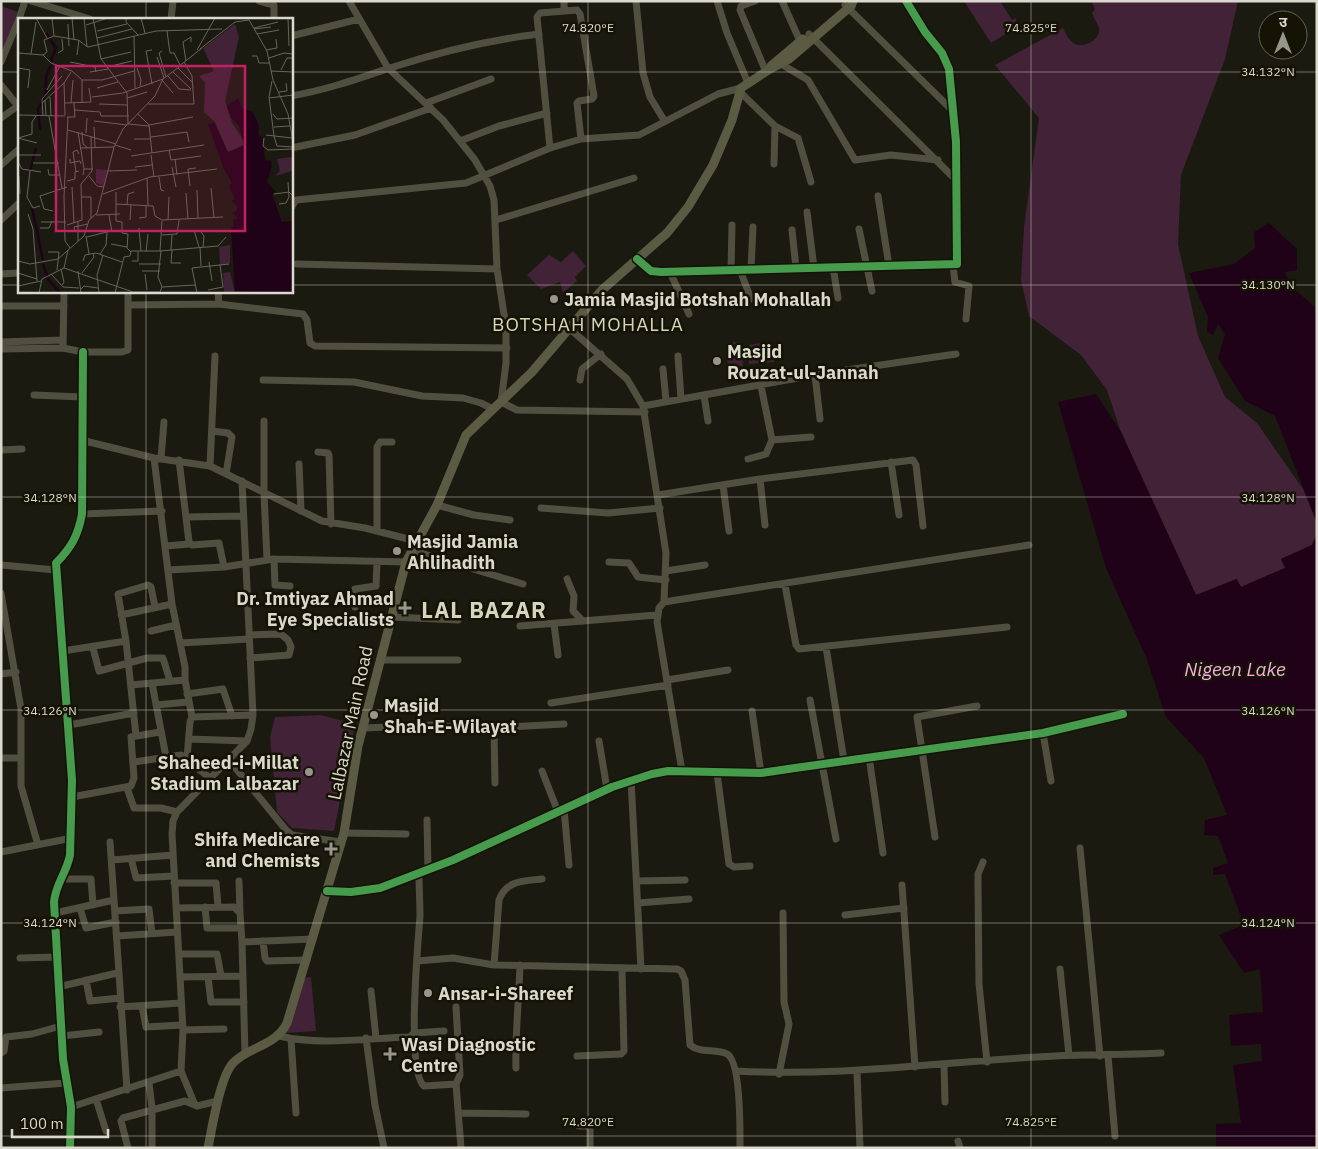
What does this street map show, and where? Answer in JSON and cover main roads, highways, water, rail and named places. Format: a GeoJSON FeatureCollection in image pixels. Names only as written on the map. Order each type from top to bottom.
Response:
{"type":"FeatureCollection","features":[{"type":"Feature","properties":{"kind":"main road"},"geometry":{"type":"LineString","coordinates":[[768,70],[781,64],[850,4]]}},
{"type":"Feature","properties":{"kind":"main road"},"geometry":{"type":"LineString","coordinates":[[768,70],[773,63],[800,41],[811,36]]}},
{"type":"Feature","properties":{"kind":"main road","name":"Lalbazar Main Road"},"geometry":{"type":"LineString","coordinates":[[208,1148],[226,1072],[233,1063],[245,1054],[279,1036],[287,1023],[344,833],[355,764],[406,562],[410,550],[437,505],[466,435],[532,372],[602,290],[667,233],[705,182],[732,120],[743,88],[768,70]]}},
{"type":"Feature","properties":{"kind":"water"},"geometry":{"type":"Polygon","coordinates":[[[1269,223],[1297,249],[1297,270],[1285,272],[1291,286],[1317,309],[1317,523],[1275,416],[1245,401],[1218,358],[1225,334],[1218,324],[1213,335],[1207,332],[1208,317],[1189,273],[1234,264],[1255,248],[1254,232],[1269,223]]]}},
{"type":"Feature","properties":{"kind":"water","name":"Nigeen Lake"},"geometry":{"type":"Polygon","coordinates":[[[1096,394],[1121,432],[1196,595],[1237,579],[1241,587],[1285,568],[1281,559],[1312,545],[1317,534],[1317,1148],[1216,1148],[1216,1124],[1241,1123],[1233,1065],[1262,1061],[1261,1044],[1231,1046],[1229,1015],[1263,1012],[1260,969],[1244,973],[1219,935],[1244,925],[1225,874],[1213,875],[1213,868],[1228,863],[1218,836],[1204,835],[1205,820],[1227,815],[1204,758],[1166,717],[1146,657],[1106,568],[1058,402],[1096,394]]]}},
{"type":"Feature","properties":{"kind":"place","name":"Jamia Masjid Botshah Mohallah"},"geometry":{"type":"Point","coordinates":[554,299]}},
{"type":"Feature","properties":{"kind":"place","name":"Masjid Rouzat-ul-Jannah"},"geometry":{"type":"Point","coordinates":[717,361]}},
{"type":"Feature","properties":{"kind":"place","name":"Masjid Jamia Ahlihadith"},"geometry":{"type":"Point","coordinates":[397,551]}},
{"type":"Feature","properties":{"kind":"place","name":"Dr. Imtiyaz Ahmad Eye Specialists"},"geometry":{"type":"Point","coordinates":[405,608]}},
{"type":"Feature","properties":{"kind":"place","name":"Masjid Shah-E-Wilayat"},"geometry":{"type":"Point","coordinates":[374,715]}},
{"type":"Feature","properties":{"kind":"place","name":"Shaheed-i-Millat Stadium Lalbazar"},"geometry":{"type":"Point","coordinates":[309,772]}},
{"type":"Feature","properties":{"kind":"place","name":"Shifa Medicare and Chemists"},"geometry":{"type":"Point","coordinates":[331,849]}},
{"type":"Feature","properties":{"kind":"place","name":"Ansar-i-Shareef"},"geometry":{"type":"Point","coordinates":[428,993]}},
{"type":"Feature","properties":{"kind":"place","name":"Wasi Diagnostic Centre"},"geometry":{"type":"Point","coordinates":[390,1054]}},
{"type":"Feature","properties":{"kind":"district","name":"BOTSHAH MOHALLA"},"geometry":{"type":"Point","coordinates":[588,324]}},
{"type":"Feature","properties":{"kind":"district","name":"LAL BAZAR"},"geometry":{"type":"Point","coordinates":[484,609]}}]}
